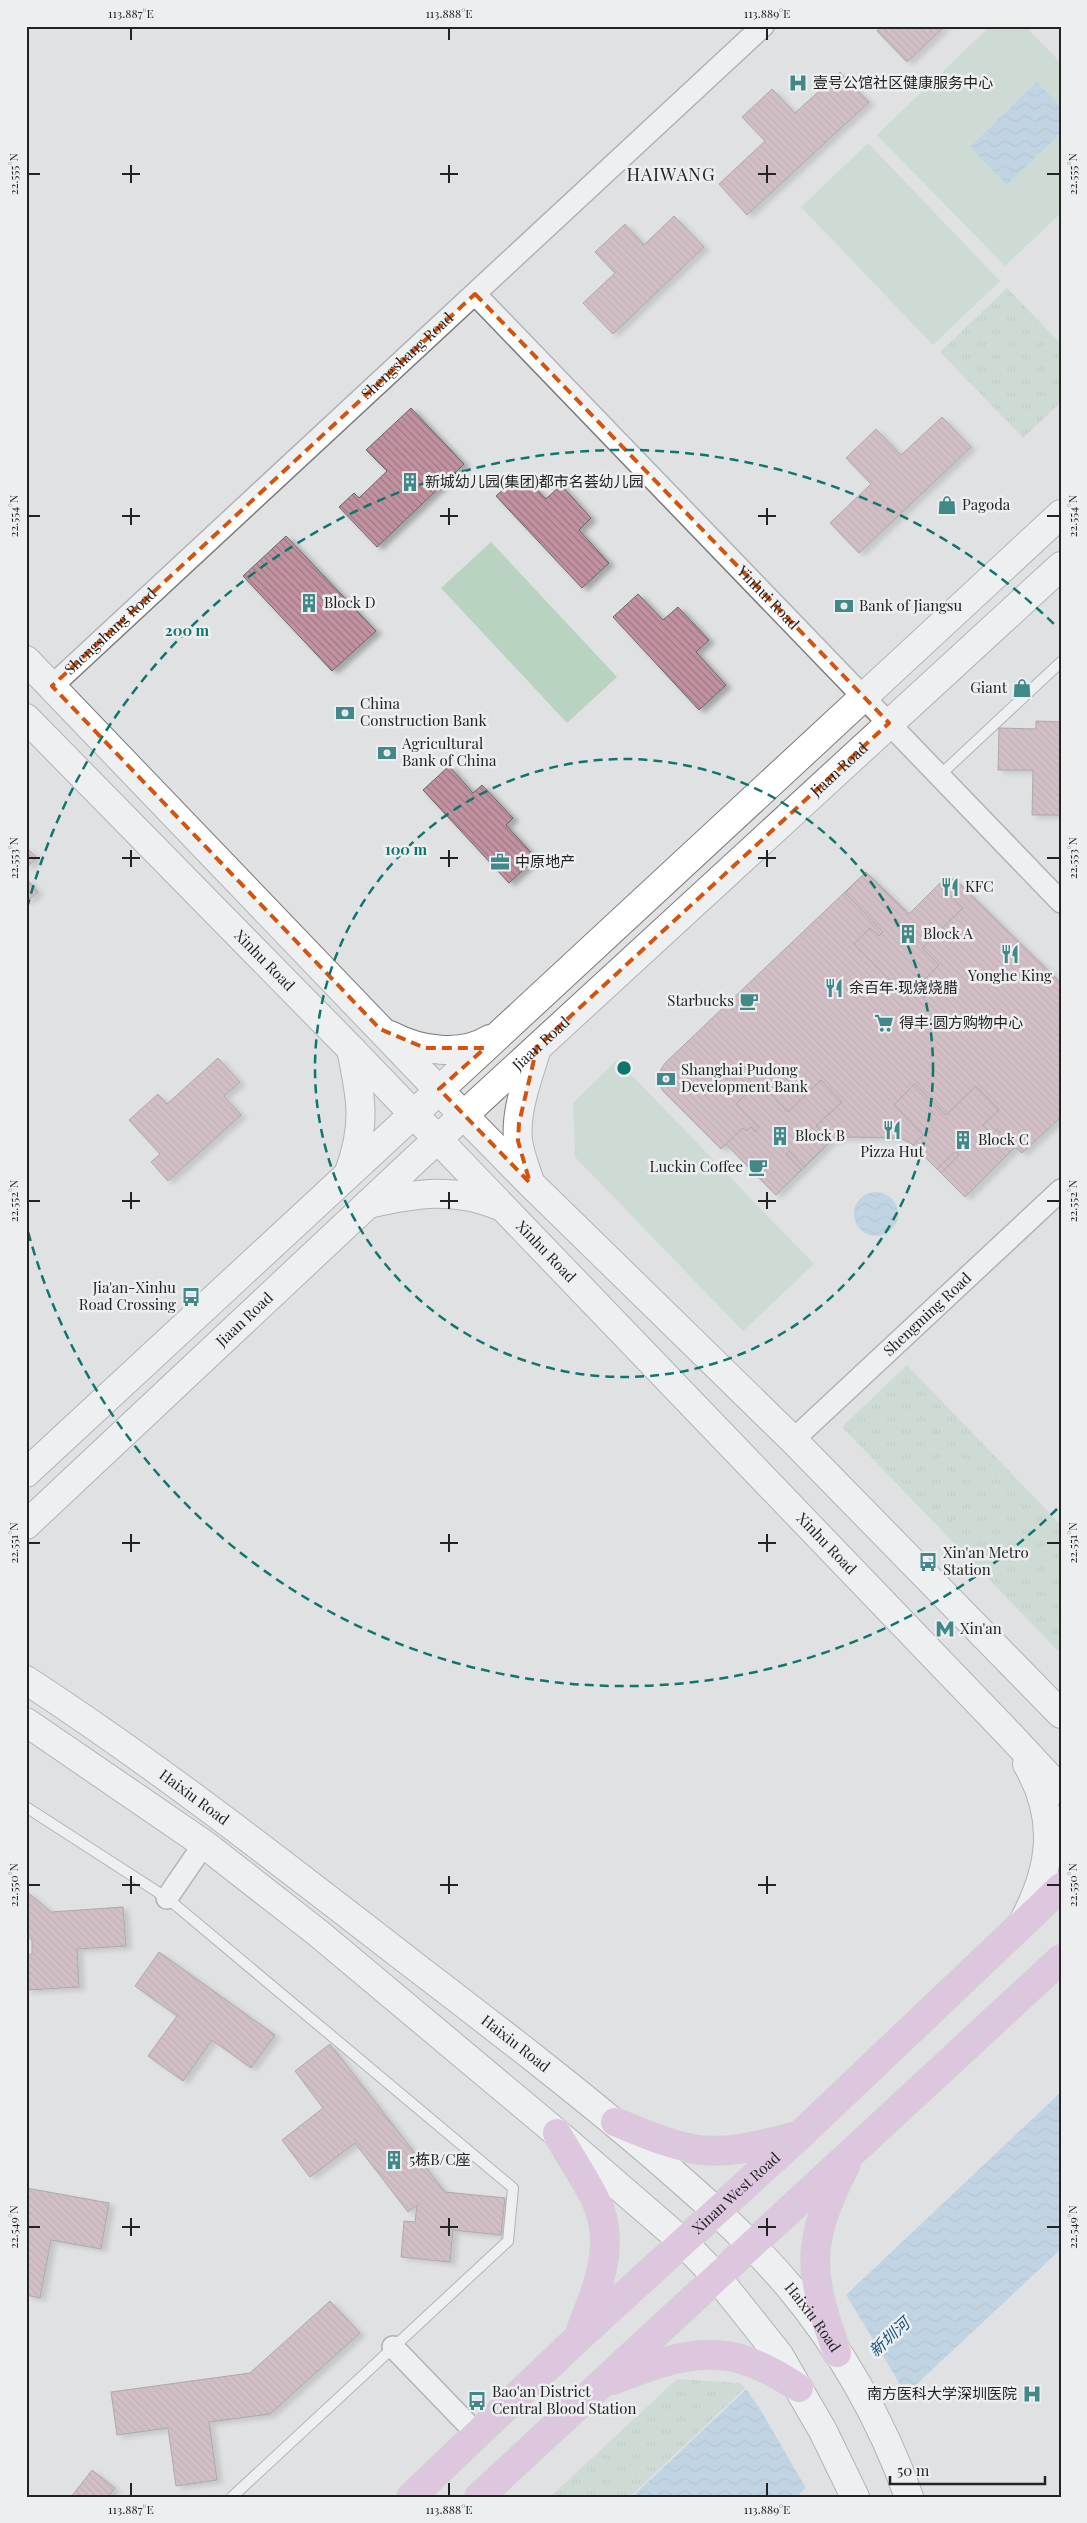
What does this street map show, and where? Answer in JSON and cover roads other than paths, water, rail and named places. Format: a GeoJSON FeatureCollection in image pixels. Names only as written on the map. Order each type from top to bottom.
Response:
{"type":"FeatureCollection","features":[{"type":"Feature","properties":{"kind":"main road"},"geometry":{"type":"LineString","coordinates":[[26,1473],[438,1089],[1061,514]]}},
{"type":"Feature","properties":{"kind":"main road","name":"Jiaan Road"},"geometry":{"type":"LineString","coordinates":[[26,1525],[537,1047],[1061,566]]}},
{"type":"Feature","properties":{"kind":"main road"},"geometry":{"type":"LineString","coordinates":[[26,660],[530,1183],[793,1440],[1061,1714]]}},
{"type":"Feature","properties":{"kind":"main road","name":"Xinhu Road"},"geometry":{"type":"LineString","coordinates":[[26,718],[352,1049],[1061,1790]]}},
{"type":"Feature","properties":{"kind":"main road"},"geometry":{"type":"LineString","coordinates":[[232,928],[249,934],[260,929],[265,919],[264,908],[260,904]]}},
{"type":"Feature","properties":{"kind":"main road"},"geometry":{"type":"LineString","coordinates":[[380,1029],[402,1041],[425,1048],[443,1050],[465,1049],[483,1043],[502,1031]]}},
{"type":"Feature","properties":{"kind":"main road"},"geometry":{"type":"LineString","coordinates":[[530,1183],[518,1141],[525,1087],[537,1047]]}},
{"type":"Feature","properties":{"kind":"main road"},"geometry":{"type":"LineString","coordinates":[[349,1173],[357,1150],[362,1119],[352,1049]]}},
{"type":"Feature","properties":{"kind":"main road"},"geometry":{"type":"LineString","coordinates":[[367,1205],[400,1197],[439,1192],[480,1198],[503,1207]]}},
{"type":"Feature","properties":{"kind":"main road"},"geometry":{"type":"LineString","coordinates":[[236,1278],[248,1272],[259,1273],[264,1277],[268,1288],[264,1302]]}},
{"type":"Feature","properties":{"kind":"main road"},"geometry":{"type":"LineString","coordinates":[[26,1668],[64,1704]]}},
{"type":"Feature","properties":{"kind":"main road","name":"Haixiu Road"},"geometry":{"type":"LineString","coordinates":[[26,1680],[64,1704],[231,1824],[615,2122],[716,2211],[819,2317],[837,2353],[862,2394],[892,2454],[909,2497]]}},
{"type":"Feature","properties":{"kind":"main road"},"geometry":{"type":"LineString","coordinates":[[26,1722],[204,1844],[318,1934],[557,2133],[683,2242],[716,2276],[772,2362],[799,2388],[854,2494]]}},
{"type":"Feature","properties":{"kind":"main road"},"geometry":{"type":"LineString","coordinates":[[1008,1733],[1040,1790],[1049,1835],[1047,1860],[1040,1887],[1023,1922]]}},
{"type":"Feature","properties":{"kind":"main road","name":"Xinan West Road"},"geometry":{"type":"LineString","coordinates":[[410,2497],[579,2336],[799,2136],[1061,1887]]}},
{"type":"Feature","properties":{"kind":"main road"},"geometry":{"type":"LineString","coordinates":[[479,2497],[750,2244],[1061,1959]]}},
{"type":"Feature","properties":{"kind":"main road"},"geometry":{"type":"LineString","coordinates":[[1036,1982],[1061,1967]]}},
{"type":"Feature","properties":{"kind":"main road"},"geometry":{"type":"LineString","coordinates":[[615,2122],[670,2145],[700,2152],[722,2152],[753,2148],[799,2136]]}},
{"type":"Feature","properties":{"kind":"main road"},"geometry":{"type":"LineString","coordinates":[[557,2133],[594,2196],[602,2216],[606,2239],[601,2278],[579,2336]]}},
{"type":"Feature","properties":{"kind":"main road"},"geometry":{"type":"LineString","coordinates":[[819,2317],[814,2267],[816,2237],[827,2201],[854,2149]]}},
{"type":"Feature","properties":{"kind":"main road"},"geometry":{"type":"LineString","coordinates":[[598,2386],[648,2366],[692,2355],[721,2355],[772,2362]]}},
{"type":"Feature","properties":{"kind":"street","name":"Shengshang Road"},"geometry":{"type":"LineString","coordinates":[[52,686],[763,26]]}},
{"type":"Feature","properties":{"kind":"street","name":"Yinhui Road"},"geometry":{"type":"LineString","coordinates":[[475,294],[1061,902]]}},
{"type":"Feature","properties":{"kind":"street","name":"Shengming Road"},"geometry":{"type":"LineString","coordinates":[[793,1440],[1061,1190]]}},
{"type":"Feature","properties":{"kind":"street"},"geometry":{"type":"LineString","coordinates":[[167,1898],[204,1844]]}},
{"type":"Feature","properties":{"kind":"street"},"geometry":{"type":"LineString","coordinates":[[393,2347],[477,2434]]}},
{"type":"Feature","properties":{"kind":"lane"},"geometry":{"type":"LineString","coordinates":[[939,776],[1061,662]]}},
{"type":"Feature","properties":{"kind":"lane"},"geometry":{"type":"LineString","coordinates":[[26,1807],[167,1898],[513,2188],[508,2241],[232,2497]]}},
{"type":"Feature","properties":{"kind":"water"},"geometry":{"type":"Polygon","coordinates":[[[1037,82],[1061,106],[1061,133],[1007,185],[970,147],[1037,82]]]}},
{"type":"Feature","properties":{"kind":"water"},"geometry":{"type":"Polygon","coordinates":[[[880,1192],[892,1198],[897,1205],[897,1223],[892,1230],[885,1235],[872,1236],[864,1233],[857,1226],[854,1210],[857,1202],[864,1195],[880,1192]]]}},
{"type":"Feature","properties":{"kind":"water","name":"新圳河"},"geometry":{"type":"Polygon","coordinates":[[[1061,2092],[1061,2249],[796,2497],[632,2497],[1061,2092]]]}},
{"type":"Feature","properties":{"kind":"place","name":"壹号公馆社区健康服务中心"},"geometry":{"type":"Point","coordinates":[798,83]}},
{"type":"Feature","properties":{"kind":"place","name":"新城幼儿园(集团)都市名荟幼儿园"},"geometry":{"type":"Point","coordinates":[410,482]}},
{"type":"Feature","properties":{"kind":"place","name":"Pagoda"},"geometry":{"type":"Point","coordinates":[947,505]}},
{"type":"Feature","properties":{"kind":"place","name":"Block D"},"geometry":{"type":"Point","coordinates":[309,603]}},
{"type":"Feature","properties":{"kind":"place","name":"Bank of Jiangsu"},"geometry":{"type":"Point","coordinates":[844,606]}},
{"type":"Feature","properties":{"kind":"place","name":"Giant"},"geometry":{"type":"Point","coordinates":[1022,688]}},
{"type":"Feature","properties":{"kind":"place","name":"China Construction Bank"},"geometry":{"type":"Point","coordinates":[345,713]}},
{"type":"Feature","properties":{"kind":"place","name":"Agricultural Bank of China"},"geometry":{"type":"Point","coordinates":[387,753]}},
{"type":"Feature","properties":{"kind":"place","name":"中原地产"},"geometry":{"type":"Point","coordinates":[500,862]}},
{"type":"Feature","properties":{"kind":"place","name":"KFC"},"geometry":{"type":"Point","coordinates":[950,887]}},
{"type":"Feature","properties":{"kind":"place","name":"Block A"},"geometry":{"type":"Point","coordinates":[908,934]}},
{"type":"Feature","properties":{"kind":"place","name":"Yonghe King"},"geometry":{"type":"Point","coordinates":[1010,954]}},
{"type":"Feature","properties":{"kind":"place","name":"余百年·现烧烧腊"},"geometry":{"type":"Point","coordinates":[834,988]}},
{"type":"Feature","properties":{"kind":"place","name":"Starbucks"},"geometry":{"type":"Point","coordinates":[749,1001]}},
{"type":"Feature","properties":{"kind":"place","name":"得丰·圆方购物中心"},"geometry":{"type":"Point","coordinates":[884,1023]}},
{"type":"Feature","properties":{"kind":"place","name":"Shanghai Pudong Development Bank"},"geometry":{"type":"Point","coordinates":[666,1079]}},
{"type":"Feature","properties":{"kind":"place","name":"Pizza Hut"},"geometry":{"type":"Point","coordinates":[892,1130]}},
{"type":"Feature","properties":{"kind":"place","name":"Block B"},"geometry":{"type":"Point","coordinates":[780,1136]}},
{"type":"Feature","properties":{"kind":"place","name":"Block C"},"geometry":{"type":"Point","coordinates":[963,1140]}},
{"type":"Feature","properties":{"kind":"place","name":"Luckin Coffee"},"geometry":{"type":"Point","coordinates":[758,1167]}},
{"type":"Feature","properties":{"kind":"place","name":"Jia'an-Xinhu Road Crossing"},"geometry":{"type":"Point","coordinates":[191,1297]}},
{"type":"Feature","properties":{"kind":"place","name":"Xin'an Metro Station"},"geometry":{"type":"Point","coordinates":[928,1562]}},
{"type":"Feature","properties":{"kind":"place","name":"Xin'an"},"geometry":{"type":"Point","coordinates":[945,1629]}},
{"type":"Feature","properties":{"kind":"place","name":"5栋B/C座"},"geometry":{"type":"Point","coordinates":[394,2160]}},
{"type":"Feature","properties":{"kind":"place","name":"南方医科大学深圳医院"},"geometry":{"type":"Point","coordinates":[1032,2394]}},
{"type":"Feature","properties":{"kind":"place","name":"Bao'an District Central Blood Station"},"geometry":{"type":"Point","coordinates":[477,2401]}},
{"type":"Feature","properties":{"kind":"district","name":"HAIWANG"},"geometry":{"type":"Point","coordinates":[671,175]}}]}
